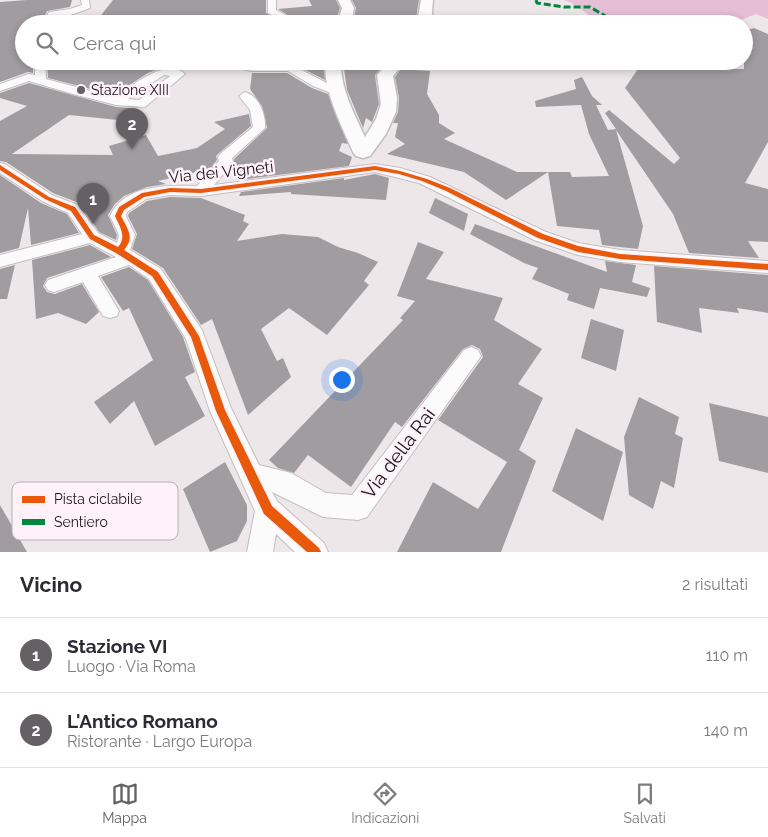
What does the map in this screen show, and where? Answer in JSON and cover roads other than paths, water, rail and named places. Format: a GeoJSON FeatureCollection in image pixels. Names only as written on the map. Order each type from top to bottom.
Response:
{"type":"FeatureCollection","features":[{"type":"Feature","properties":{"kind":"street"},"geometry":{"type":"LineString","coordinates":[[52,15],[82,9],[88,4],[85,0]]}},
{"type":"Feature","properties":{"kind":"street"},"geometry":{"type":"LineString","coordinates":[[272,0],[271,11],[279,15]]}},
{"type":"Feature","properties":{"kind":"street"},"geometry":{"type":"LineString","coordinates":[[344,0],[348,8],[346,15]]}},
{"type":"Feature","properties":{"kind":"street"},"geometry":{"type":"LineString","coordinates":[[425,15],[427,0]]}},
{"type":"Feature","properties":{"kind":"street"},"geometry":{"type":"LineString","coordinates":[[40,70],[41,81]]}},
{"type":"Feature","properties":{"kind":"street"},"geometry":{"type":"LineString","coordinates":[[293,70],[317,84],[338,92]]}},
{"type":"Feature","properties":{"kind":"street"},"geometry":{"type":"LineString","coordinates":[[333,70],[338,92],[351,126],[364,152],[375,168]]}},
{"type":"Feature","properties":{"kind":"street"},"geometry":{"type":"LineString","coordinates":[[364,152],[380,128],[389,109],[390,99],[385,86],[385,75],[390,70]]}},
{"type":"Feature","properties":{"kind":"street"},"geometry":{"type":"LineString","coordinates":[[0,88],[30,77],[116,101],[141,104],[180,74],[162,72],[116,101]]}},
{"type":"Feature","properties":{"kind":"street"},"geometry":{"type":"LineString","coordinates":[[201,191],[226,162],[225,157],[259,128],[260,120],[257,110],[245,96]]}},
{"type":"Feature","properties":{"kind":"street"},"geometry":{"type":"LineString","coordinates":[[0,167],[47,198],[73,209],[92,237],[125,254],[155,274],[195,336],[221,411],[268,510],[315,552]]}},
{"type":"Feature","properties":{"kind":"street","name":"Via dei Vigneti"},"geometry":{"type":"LineString","coordinates":[[125,254],[127,235],[118,216],[121,209],[142,195],[170,190],[201,191],[375,168],[392,170],[426,180],[538,235],[566,246],[619,257],[768,267]]}},
{"type":"Feature","properties":{"kind":"street"},"geometry":{"type":"LineString","coordinates":[[0,261],[92,237]]}},
{"type":"Feature","properties":{"kind":"street"},"geometry":{"type":"LineString","coordinates":[[54,285],[87,274],[125,254]]}},
{"type":"Feature","properties":{"kind":"street"},"geometry":{"type":"LineString","coordinates":[[87,274],[110,311]]}},
{"type":"Feature","properties":{"kind":"street","name":"Via della Rai"},"geometry":{"type":"LineString","coordinates":[[252,475],[282,482],[323,505],[358,508],[471,356]]}},
{"type":"Feature","properties":{"kind":"street"},"geometry":{"type":"LineString","coordinates":[[260,552],[268,510]]}},
{"type":"Feature","properties":{"kind":"place","name":"Stazione XIII"},"geometry":{"type":"Point","coordinates":[81,90]}},
{"type":"Feature","properties":{"kind":"place","name":"L'Antico Romano"},"geometry":{"type":"Point","coordinates":[132,149]}},
{"type":"Feature","properties":{"kind":"place","name":"Stazione VI"},"geometry":{"type":"Point","coordinates":[93,224]}}]}
